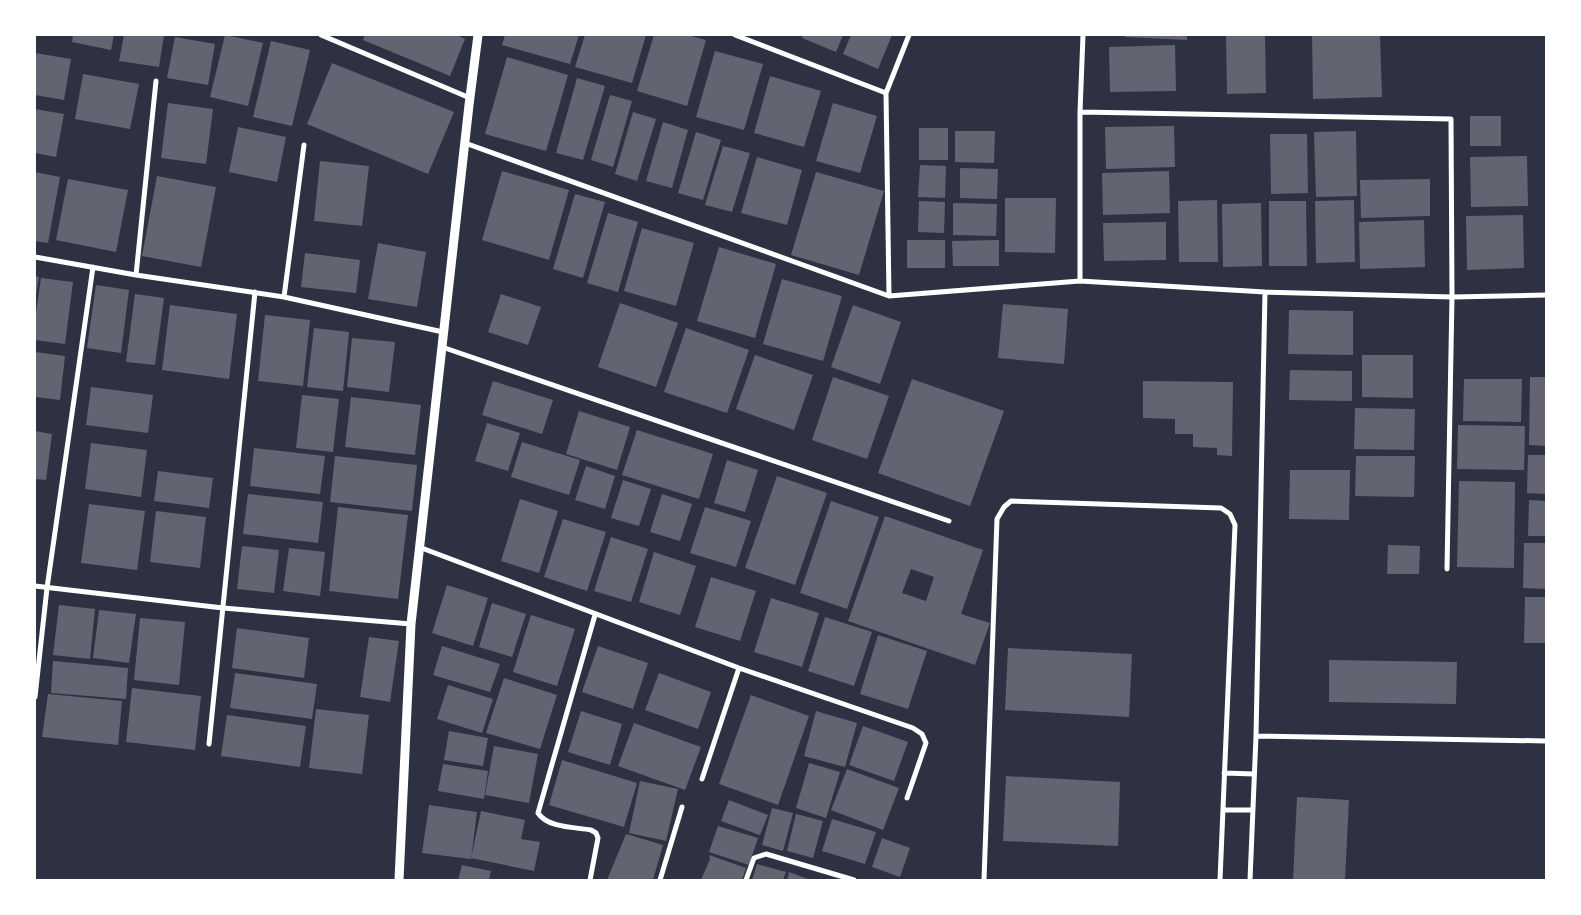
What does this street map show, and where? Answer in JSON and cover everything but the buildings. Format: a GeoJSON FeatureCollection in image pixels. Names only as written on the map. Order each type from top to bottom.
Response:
{"type":"FeatureCollection","features":[{"type":"Feature","properties":{"kind":"street"},"geometry":{"type":"LineString","coordinates":[[321,35],[470,98]]}},
{"type":"Feature","properties":{"kind":"street"},"geometry":{"type":"LineString","coordinates":[[399,880],[411,624],[478,35]]}},
{"type":"Feature","properties":{"kind":"street"},"geometry":{"type":"LineString","coordinates":[[735,35],[886,92]]}},
{"type":"Feature","properties":{"kind":"street"},"geometry":{"type":"LineString","coordinates":[[889,296],[886,92],[909,35]]}},
{"type":"Feature","properties":{"kind":"street"},"geometry":{"type":"LineString","coordinates":[[1080,281],[1080,112],[1083,35]]}},
{"type":"Feature","properties":{"kind":"street"},"geometry":{"type":"LineString","coordinates":[[136,275],[156,81]]}},
{"type":"Feature","properties":{"kind":"street"},"geometry":{"type":"LineString","coordinates":[[1080,112],[1451,120],[1452,297],[1447,569]]}},
{"type":"Feature","properties":{"kind":"street"},"geometry":{"type":"LineString","coordinates":[[465,143],[889,296],[1080,281],[1265,292],[1452,297],[1546,295]]}},
{"type":"Feature","properties":{"kind":"street"},"geometry":{"type":"LineString","coordinates":[[284,298],[304,145]]}},
{"type":"Feature","properties":{"kind":"street"},"geometry":{"type":"LineString","coordinates":[[35,257],[136,275],[255,292],[443,332]]}},
{"type":"Feature","properties":{"kind":"street"},"geometry":{"type":"LineString","coordinates":[[35,697],[47,588],[93,267]]}},
{"type":"Feature","properties":{"kind":"street"},"geometry":{"type":"LineString","coordinates":[[209,744],[255,292]]}},
{"type":"Feature","properties":{"kind":"street"},"geometry":{"type":"LineString","coordinates":[[1250,880],[1256,736],[1265,292]]}},
{"type":"Feature","properties":{"kind":"street"},"geometry":{"type":"LineString","coordinates":[[442,347],[949,521]]}},
{"type":"Feature","properties":{"kind":"street"},"geometry":{"type":"LineString","coordinates":[[984,880],[997,519],[1004,506],[1012,501],[1220,508],[1230,514],[1235,525],[1220,880]]}},
{"type":"Feature","properties":{"kind":"street"},"geometry":{"type":"LineString","coordinates":[[419,547],[739,668],[912,728],[922,734],[926,743],[907,798]]}},
{"type":"Feature","properties":{"kind":"street"},"geometry":{"type":"LineString","coordinates":[[35,586],[223,608],[411,624]]}},
{"type":"Feature","properties":{"kind":"street"},"geometry":{"type":"LineString","coordinates":[[590,880],[598,838],[596,833],[591,830],[552,824],[541,818],[538,813],[595,615]]}},
{"type":"Feature","properties":{"kind":"street"},"geometry":{"type":"LineString","coordinates":[[702,779],[739,668]]}},
{"type":"Feature","properties":{"kind":"street"},"geometry":{"type":"LineString","coordinates":[[1256,736],[1546,741]]}},
{"type":"Feature","properties":{"kind":"street"},"geometry":{"type":"LineString","coordinates":[[1224,773],[1254,774]]}},
{"type":"Feature","properties":{"kind":"street"},"geometry":{"type":"LineString","coordinates":[[660,880],[682,807]]}},
{"type":"Feature","properties":{"kind":"street"},"geometry":{"type":"LineString","coordinates":[[1223,810],[1252,810]]}},
{"type":"Feature","properties":{"kind":"street"},"geometry":{"type":"LineString","coordinates":[[746,880],[754,858],[766,854],[839,878],[854,880]]}}]}
